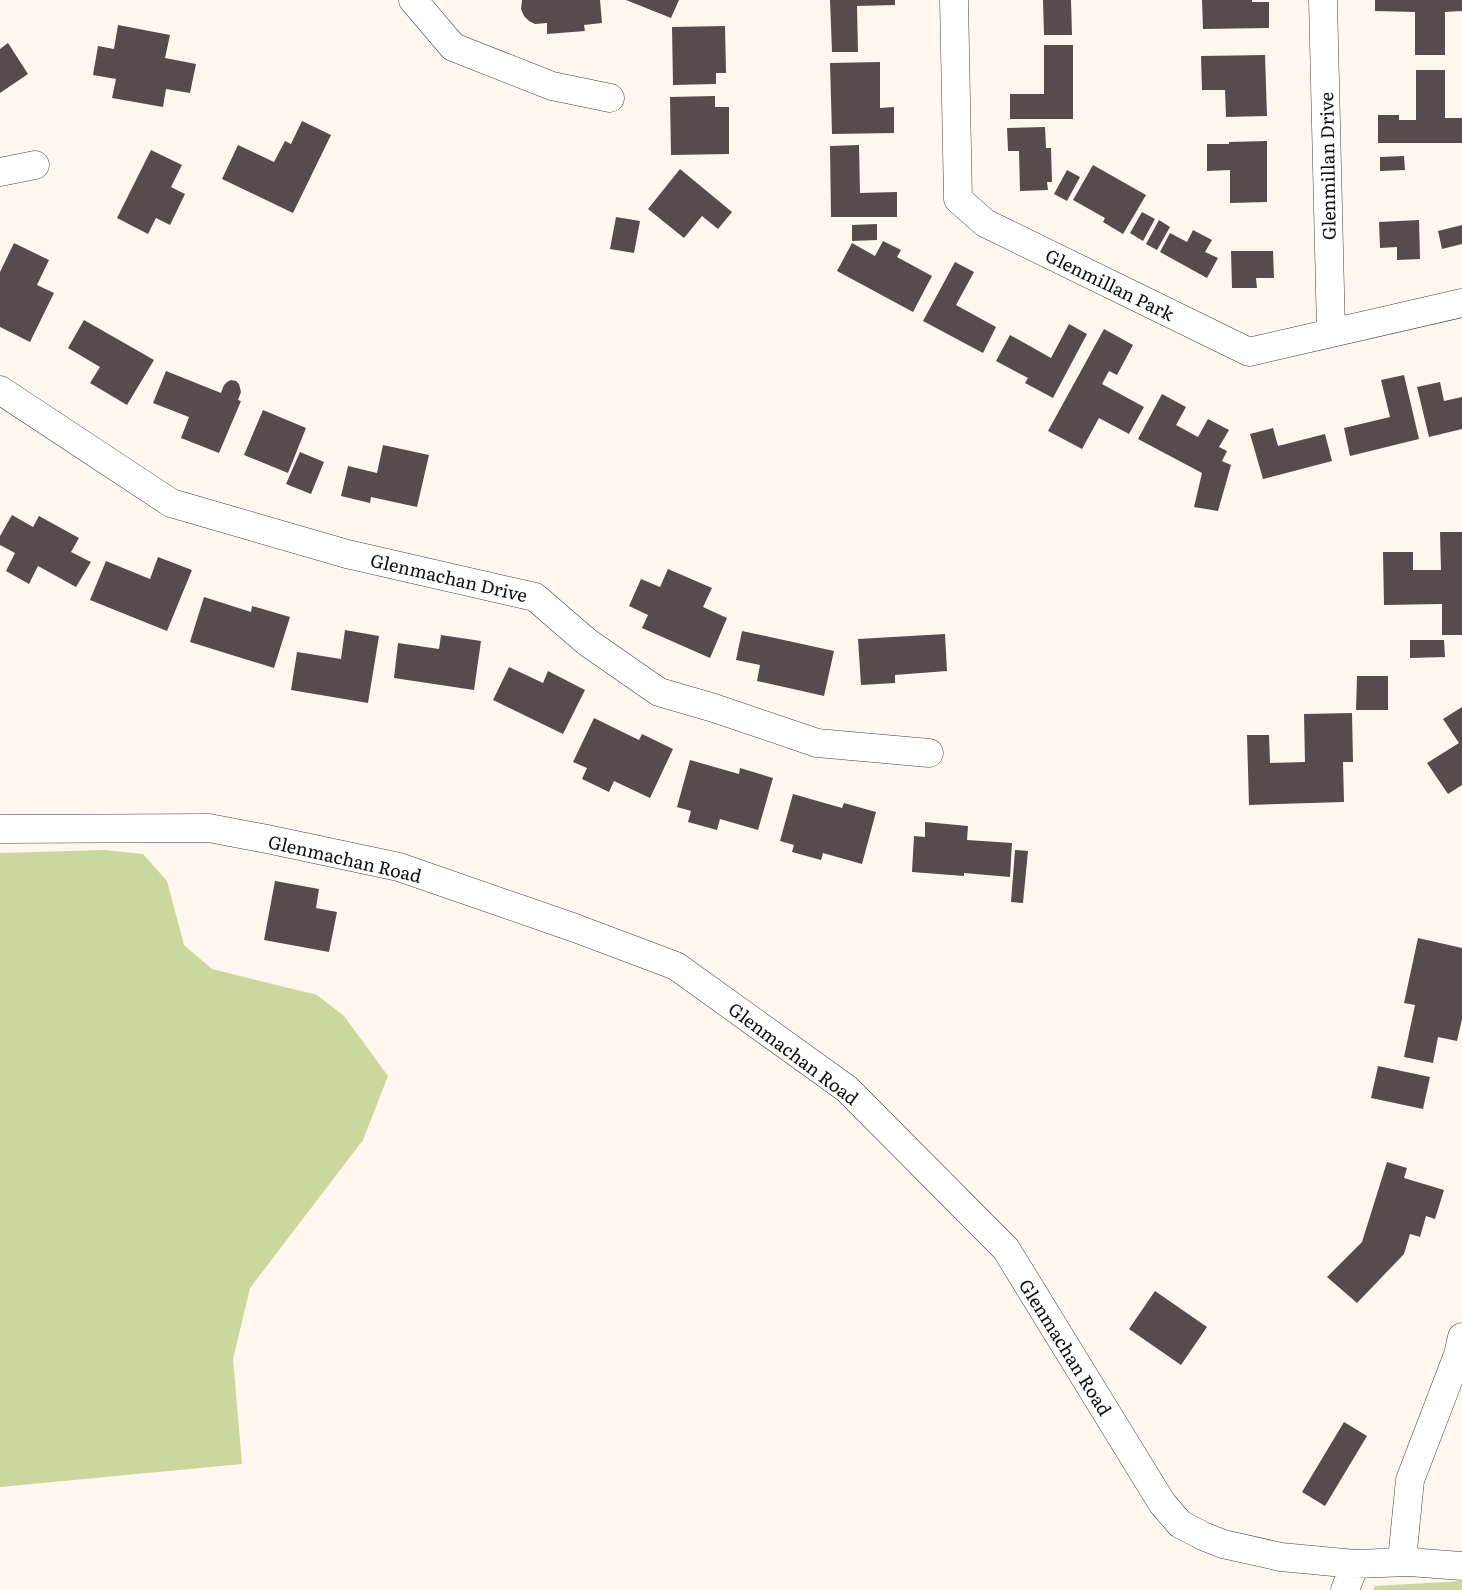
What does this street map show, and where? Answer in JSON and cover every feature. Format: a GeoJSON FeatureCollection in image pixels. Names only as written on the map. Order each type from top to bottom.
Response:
{"type":"FeatureCollection","features":[{"type":"Feature","properties":{"kind":"street"},"geometry":{"type":"LineString","coordinates":[[413,0],[453,46],[552,86],[610,98]]}},
{"type":"Feature","properties":{"kind":"street","name":"Glenmillan Park"},"geometry":{"type":"LineString","coordinates":[[954,0],[958,199],[985,223],[1249,352],[1462,303]]}},
{"type":"Feature","properties":{"kind":"street","name":"Glenmillan Drive"},"geometry":{"type":"LineString","coordinates":[[1323,0],[1331,332]]}},
{"type":"Feature","properties":{"kind":"street"},"geometry":{"type":"LineString","coordinates":[[0,172],[35,165]]}},
{"type":"Feature","properties":{"kind":"street","name":"Glenmachan Drive"},"geometry":{"type":"LineString","coordinates":[[0,390],[171,503],[347,554],[535,597],[587,642],[658,692],[714,708],[817,743],[929,753]]}},
{"type":"Feature","properties":{"kind":"street","name":"Glenmachan Road"},"geometry":{"type":"LineString","coordinates":[[0,829],[209,828],[267,839],[399,867],[575,928],[676,966],[847,1089],[1006,1249],[1162,1503],[1180,1524],[1223,1544],[1281,1557],[1355,1564],[1409,1562],[1462,1566]]}},
{"type":"Feature","properties":{"kind":"street"},"geometry":{"type":"LineString","coordinates":[[1409,1562],[1403,1550],[1410,1480],[1458,1355],[1462,1337]]}},
{"type":"Feature","properties":{"kind":"street"},"geometry":{"type":"LineString","coordinates":[[1345,1590],[1355,1564]]}},
{"type":"Feature","properties":{"kind":"green space"},"geometry":{"type":"Polygon","coordinates":[[[104,850],[143,854],[167,881],[184,945],[212,969],[317,995],[344,1016],[388,1076],[363,1140],[250,1288],[233,1359],[242,1464],[0,1487],[0,853],[104,850]]]}},
{"type":"Feature","properties":{"kind":"green space"},"geometry":{"type":"Polygon","coordinates":[[[1462,1581],[1462,1590],[1373,1590],[1375,1586],[1462,1581]]]}},
{"type":"Feature","properties":{"kind":"building"},"geometry":{"type":"Polygon","coordinates":[[[522,0],[600,0],[602,23],[584,25],[585,31],[547,34],[547,23],[535,24],[524,16],[521,9],[522,0]]]}},
{"type":"Feature","properties":{"kind":"building"},"geometry":{"type":"Polygon","coordinates":[[[626,0],[679,0],[671,18],[626,0]]]}},
{"type":"Feature","properties":{"kind":"building"},"geometry":{"type":"Polygon","coordinates":[[[830,0],[895,0],[895,5],[857,6],[858,52],[832,52],[830,0]]]}},
{"type":"Feature","properties":{"kind":"building"},"geometry":{"type":"Polygon","coordinates":[[[1043,0],[1071,0],[1072,35],[1044,35],[1043,0]]]}},
{"type":"Feature","properties":{"kind":"building"},"geometry":{"type":"Polygon","coordinates":[[[1202,0],[1269,2],[1269,28],[1203,29],[1202,0]]]}},
{"type":"Feature","properties":{"kind":"building"},"geometry":{"type":"Polygon","coordinates":[[[1375,0],[1462,0],[1462,11],[1445,12],[1445,55],[1415,55],[1415,12],[1375,11],[1375,0]]]}},
{"type":"Feature","properties":{"kind":"building"},"geometry":{"type":"Polygon","coordinates":[[[118,25],[170,35],[165,58],[196,64],[190,93],[166,89],[163,107],[112,98],[116,79],[93,75],[98,46],[114,49],[118,25]]]}},
{"type":"Feature","properties":{"kind":"building"},"geometry":{"type":"Polygon","coordinates":[[[725,26],[726,73],[716,73],[716,84],[673,85],[672,27],[725,26]]]}},
{"type":"Feature","properties":{"kind":"building"},"geometry":{"type":"Polygon","coordinates":[[[8,43],[28,74],[0,93],[0,49],[8,43]]]}},
{"type":"Feature","properties":{"kind":"building"},"geometry":{"type":"Polygon","coordinates":[[[1044,45],[1073,45],[1073,119],[1010,119],[1010,94],[1044,94],[1044,45]]]}},
{"type":"Feature","properties":{"kind":"building"},"geometry":{"type":"Polygon","coordinates":[[[1265,55],[1267,116],[1226,117],[1225,90],[1202,90],[1201,56],[1265,55]]]}},
{"type":"Feature","properties":{"kind":"building"},"geometry":{"type":"Polygon","coordinates":[[[880,62],[880,108],[894,107],[894,133],[832,134],[830,63],[880,62]]]}},
{"type":"Feature","properties":{"kind":"building"},"geometry":{"type":"Polygon","coordinates":[[[1416,70],[1445,70],[1445,118],[1462,118],[1462,143],[1378,143],[1378,115],[1399,115],[1399,120],[1416,120],[1416,70]]]}},
{"type":"Feature","properties":{"kind":"building"},"geometry":{"type":"Polygon","coordinates":[[[715,96],[715,107],[729,107],[729,154],[671,155],[670,97],[715,96]]]}},
{"type":"Feature","properties":{"kind":"building"},"geometry":{"type":"Polygon","coordinates":[[[302,121],[331,135],[293,213],[222,179],[238,145],[274,162],[285,141],[291,144],[302,121]]]}},
{"type":"Feature","properties":{"kind":"building"},"geometry":{"type":"Polygon","coordinates":[[[1045,127],[1046,148],[1051,148],[1052,182],[1047,182],[1048,190],[1020,191],[1019,151],[1008,151],[1007,128],[1045,127]]]}},
{"type":"Feature","properties":{"kind":"building"},"geometry":{"type":"Polygon","coordinates":[[[1267,141],[1267,202],[1230,203],[1230,170],[1207,171],[1207,144],[1267,141]]]}},
{"type":"Feature","properties":{"kind":"building"},"geometry":{"type":"Polygon","coordinates":[[[859,145],[860,193],[897,192],[897,217],[831,217],[830,146],[859,145]]]}},
{"type":"Feature","properties":{"kind":"building"},"geometry":{"type":"Polygon","coordinates":[[[151,150],[182,165],[171,187],[185,194],[170,225],[156,218],[148,234],[117,218],[151,150]]]}},
{"type":"Feature","properties":{"kind":"building"},"geometry":{"type":"Polygon","coordinates":[[[1404,156],[1405,170],[1380,171],[1380,157],[1404,156]]]}},
{"type":"Feature","properties":{"kind":"building"},"geometry":{"type":"Polygon","coordinates":[[[1093,165],[1146,195],[1123,234],[1103,222],[1105,218],[1073,200],[1093,165]]]}},
{"type":"Feature","properties":{"kind":"building"},"geometry":{"type":"Polygon","coordinates":[[[680,169],[732,212],[718,229],[702,216],[684,238],[648,209],[680,169]]]}},
{"type":"Feature","properties":{"kind":"building"},"geometry":{"type":"Polygon","coordinates":[[[1067,170],[1080,177],[1067,201],[1054,194],[1067,170]]]}},
{"type":"Feature","properties":{"kind":"building"},"geometry":{"type":"Polygon","coordinates":[[[1142,212],[1155,219],[1143,241],[1130,233],[1142,212]]]}},
{"type":"Feature","properties":{"kind":"building"},"geometry":{"type":"Polygon","coordinates":[[[616,217],[640,221],[634,253],[610,249],[616,217]]]}},
{"type":"Feature","properties":{"kind":"building"},"geometry":{"type":"Polygon","coordinates":[[[1159,220],[1170,227],[1157,250],[1146,244],[1159,220]]]}},
{"type":"Feature","properties":{"kind":"building"},"geometry":{"type":"Polygon","coordinates":[[[1419,220],[1420,259],[1397,260],[1397,247],[1380,248],[1379,222],[1419,220]]]}},
{"type":"Feature","properties":{"kind":"building"},"geometry":{"type":"Polygon","coordinates":[[[877,224],[877,240],[852,241],[852,225],[877,224]]]}},
{"type":"Feature","properties":{"kind":"building"},"geometry":{"type":"Polygon","coordinates":[[[1462,225],[1462,244],[1442,249],[1438,231],[1462,225]]]}},
{"type":"Feature","properties":{"kind":"building"},"geometry":{"type":"Polygon","coordinates":[[[1193,230],[1212,240],[1205,252],[1218,258],[1207,278],[1160,252],[1170,233],[1187,242],[1193,230]]]}},
{"type":"Feature","properties":{"kind":"building"},"geometry":{"type":"Polygon","coordinates":[[[883,241],[901,250],[897,257],[932,276],[913,312],[837,271],[852,243],[875,256],[883,241]]]}},
{"type":"Feature","properties":{"kind":"building"},"geometry":{"type":"Polygon","coordinates":[[[14,243],[49,260],[37,285],[54,293],[30,342],[0,327],[0,272],[14,243]]]}},
{"type":"Feature","properties":{"kind":"building"},"geometry":{"type":"Polygon","coordinates":[[[1231,251],[1273,251],[1274,278],[1256,278],[1257,288],[1232,288],[1231,251]]]}},
{"type":"Feature","properties":{"kind":"building"},"geometry":{"type":"Polygon","coordinates":[[[955,262],[974,272],[956,305],[996,327],[983,353],[923,321],[955,262]]]}},
{"type":"Feature","properties":{"kind":"building"},"geometry":{"type":"Polygon","coordinates":[[[84,320],[154,360],[127,405],[90,383],[100,367],[68,348],[84,320]]]}},
{"type":"Feature","properties":{"kind":"building"},"geometry":{"type":"Polygon","coordinates":[[[1069,324],[1087,334],[1053,398],[1025,383],[1028,378],[996,361],[1010,335],[1051,358],[1069,324]]]}},
{"type":"Feature","properties":{"kind":"building"},"geometry":{"type":"Polygon","coordinates":[[[1104,329],[1133,345],[1117,375],[1109,371],[1102,384],[1144,407],[1129,434],[1099,418],[1082,449],[1048,431],[1104,329]]]}},
{"type":"Feature","properties":{"kind":"building"},"geometry":{"type":"Polygon","coordinates":[[[166,371],[221,393],[224,385],[231,380],[239,384],[241,392],[238,400],[241,401],[219,453],[181,438],[189,417],[153,403],[166,371]]]}},
{"type":"Feature","properties":{"kind":"building"},"geometry":{"type":"Polygon","coordinates":[[[1404,375],[1419,439],[1350,456],[1344,428],[1390,417],[1381,380],[1404,375]]]}},
{"type":"Feature","properties":{"kind":"building"},"geometry":{"type":"Polygon","coordinates":[[[1440,382],[1444,401],[1462,397],[1462,429],[1429,437],[1417,387],[1440,382]]]}},
{"type":"Feature","properties":{"kind":"building"},"geometry":{"type":"Polygon","coordinates":[[[1162,394],[1186,407],[1176,425],[1198,437],[1208,419],[1229,430],[1219,447],[1227,451],[1222,461],[1231,465],[1218,511],[1194,507],[1202,473],[1138,439],[1162,394]]]}},
{"type":"Feature","properties":{"kind":"building"},"geometry":{"type":"Polygon","coordinates":[[[263,410],[306,428],[288,473],[244,455],[263,410]]]}},
{"type":"Feature","properties":{"kind":"building"},"geometry":{"type":"Polygon","coordinates":[[[1273,428],[1278,446],[1325,434],[1332,461],[1263,479],[1250,434],[1273,428]]]}},
{"type":"Feature","properties":{"kind":"building"},"geometry":{"type":"Polygon","coordinates":[[[383,445],[429,455],[417,507],[371,497],[370,503],[341,496],[348,466],[377,473],[383,445]]]}},
{"type":"Feature","properties":{"kind":"building"},"geometry":{"type":"Polygon","coordinates":[[[300,452],[324,462],[311,494],[286,484],[300,452]]]}},
{"type":"Feature","properties":{"kind":"building"},"geometry":{"type":"Polygon","coordinates":[[[12,515],[33,527],[39,516],[79,538],[71,552],[91,562],[76,587],[38,566],[29,584],[6,571],[15,553],[0,545],[0,536],[12,515]]]}},
{"type":"Feature","properties":{"kind":"building"},"geometry":{"type":"Polygon","coordinates":[[[1440,532],[1462,532],[1462,635],[1442,635],[1442,604],[1384,605],[1383,552],[1413,552],[1413,570],[1441,570],[1440,532]]]}},
{"type":"Feature","properties":{"kind":"building"},"geometry":{"type":"Polygon","coordinates":[[[158,557],[192,570],[167,631],[90,600],[106,561],[150,579],[158,557]]]}},
{"type":"Feature","properties":{"kind":"building"},"geometry":{"type":"Polygon","coordinates":[[[668,569],[712,588],[703,607],[727,618],[710,658],[642,628],[648,615],[629,606],[641,579],[660,587],[668,569]]]}},
{"type":"Feature","properties":{"kind":"building"},"geometry":{"type":"Polygon","coordinates":[[[204,597],[251,612],[252,606],[290,617],[274,668],[190,642],[204,597]]]}},
{"type":"Feature","properties":{"kind":"building"},"geometry":{"type":"Polygon","coordinates":[[[345,630],[379,636],[368,703],[291,690],[297,652],[341,659],[345,630]]]}},
{"type":"Feature","properties":{"kind":"building"},"geometry":{"type":"Polygon","coordinates":[[[742,631],[834,651],[824,696],[757,681],[760,665],[736,660],[742,631]]]}},
{"type":"Feature","properties":{"kind":"building"},"geometry":{"type":"Polygon","coordinates":[[[945,634],[947,671],[895,675],[895,683],[861,685],[858,639],[945,634]]]}},
{"type":"Feature","properties":{"kind":"building"},"geometry":{"type":"Polygon","coordinates":[[[441,635],[481,641],[474,690],[394,678],[398,643],[439,649],[441,635]]]}},
{"type":"Feature","properties":{"kind":"building"},"geometry":{"type":"Polygon","coordinates":[[[1410,640],[1444,640],[1445,657],[1410,658],[1410,640]]]}},
{"type":"Feature","properties":{"kind":"building"},"geometry":{"type":"Polygon","coordinates":[[[509,667],[543,683],[548,671],[585,690],[563,734],[493,700],[509,667]]]}},
{"type":"Feature","properties":{"kind":"building"},"geometry":{"type":"Polygon","coordinates":[[[1357,676],[1388,676],[1388,710],[1356,710],[1357,676]]]}},
{"type":"Feature","properties":{"kind":"building"},"geometry":{"type":"Polygon","coordinates":[[[1462,707],[1462,785],[1448,794],[1427,763],[1459,743],[1443,719],[1462,707]]]}},
{"type":"Feature","properties":{"kind":"building"},"geometry":{"type":"Polygon","coordinates":[[[1352,713],[1353,762],[1343,762],[1344,802],[1249,805],[1247,735],[1269,735],[1270,763],[1305,762],[1304,714],[1352,713]]]}},
{"type":"Feature","properties":{"kind":"building"},"geometry":{"type":"Polygon","coordinates":[[[594,718],[639,740],[642,734],[673,749],[650,798],[614,781],[609,792],[582,779],[587,768],[573,762],[594,718]]]}},
{"type":"Feature","properties":{"kind":"building"},"geometry":{"type":"Polygon","coordinates":[[[690,760],[739,774],[740,768],[773,778],[758,830],[720,819],[717,830],[688,822],[691,811],[677,807],[690,760]]]}},
{"type":"Feature","properties":{"kind":"building"},"geometry":{"type":"Polygon","coordinates":[[[793,794],[842,808],[844,803],[876,812],[862,864],[823,853],[821,860],[792,852],[794,845],[780,841],[793,794]]]}},
{"type":"Feature","properties":{"kind":"building"},"geometry":{"type":"Polygon","coordinates":[[[925,822],[968,826],[967,840],[1012,843],[1010,877],[964,873],[964,876],[912,872],[914,836],[925,837],[925,822]]]}},
{"type":"Feature","properties":{"kind":"building"},"geometry":{"type":"Polygon","coordinates":[[[1015,850],[1028,851],[1023,903],[1011,902],[1015,850]]]}},
{"type":"Feature","properties":{"kind":"building"},"geometry":{"type":"Polygon","coordinates":[[[275,881],[319,889],[316,908],[337,912],[329,952],[264,940],[275,881]]]}},
{"type":"Feature","properties":{"kind":"building"},"geometry":{"type":"Polygon","coordinates":[[[1418,938],[1462,948],[1462,1019],[1457,1041],[1438,1037],[1433,1063],[1404,1057],[1415,1005],[1404,1003],[1418,938]]]}},
{"type":"Feature","properties":{"kind":"building"},"geometry":{"type":"Polygon","coordinates":[[[1378,1066],[1430,1077],[1423,1109],[1371,1098],[1378,1066]]]}},
{"type":"Feature","properties":{"kind":"building"},"geometry":{"type":"Polygon","coordinates":[[[1387,1162],[1407,1168],[1404,1178],[1444,1190],[1435,1219],[1426,1216],[1420,1237],[1410,1234],[1404,1254],[1357,1303],[1327,1277],[1362,1242],[1387,1162]]]}},
{"type":"Feature","properties":{"kind":"building"},"geometry":{"type":"Polygon","coordinates":[[[1155,1291],[1207,1327],[1181,1365],[1129,1329],[1155,1291]]]}},
{"type":"Feature","properties":{"kind":"building"},"geometry":{"type":"Polygon","coordinates":[[[1344,1422],[1367,1436],[1325,1506],[1302,1492],[1344,1422]]]}}]}
